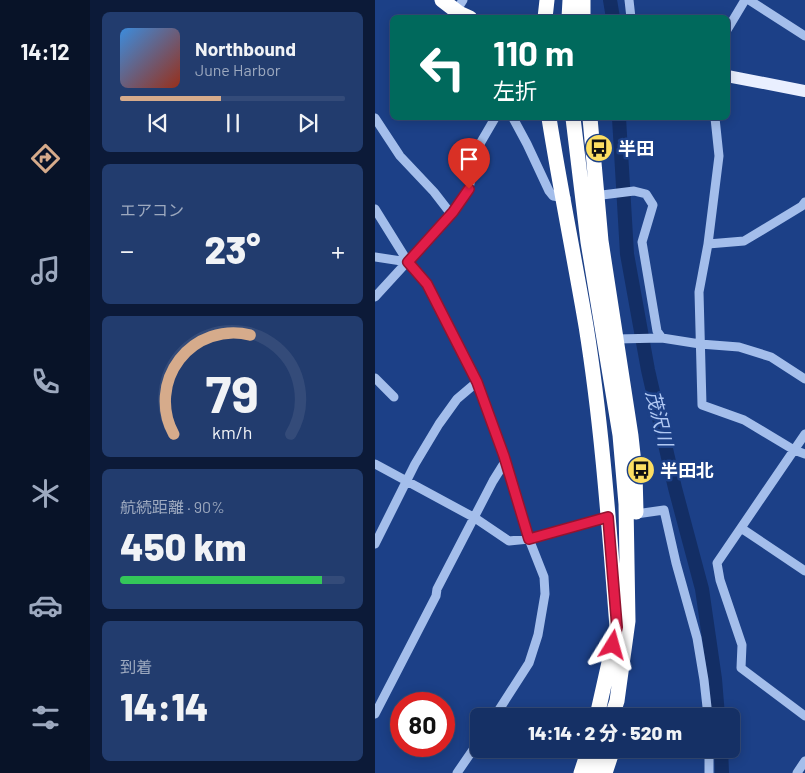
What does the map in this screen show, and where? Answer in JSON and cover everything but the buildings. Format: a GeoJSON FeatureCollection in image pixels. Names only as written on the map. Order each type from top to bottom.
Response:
{"type":"FeatureCollection","features":[{"type":"Feature","properties":{"kind":"highway"},"geometry":{"type":"LineString","coordinates":[[442,0],[459,5],[467,15]]}},
{"type":"Feature","properties":{"kind":"highway"},"geometry":{"type":"LineString","coordinates":[[545,15],[547,0]]}},
{"type":"Feature","properties":{"kind":"highway"},"geometry":{"type":"LineString","coordinates":[[569,15],[570,0]]}},
{"type":"Feature","properties":{"kind":"highway"},"geometry":{"type":"LineString","coordinates":[[583,0],[583,15]]}},
{"type":"Feature","properties":{"kind":"highway"},"geometry":{"type":"LineString","coordinates":[[549,120],[586,327],[608,517],[626,641],[625,708]]}},
{"type":"Feature","properties":{"kind":"highway"},"geometry":{"type":"LineString","coordinates":[[573,120],[581,201],[594,280],[615,504],[617,557],[623,624]]}},
{"type":"Feature","properties":{"kind":"highway"},"geometry":{"type":"LineString","coordinates":[[590,120],[601,241],[631,436],[635,473],[636,514],[635,567],[623,624],[599,708]]}},
{"type":"Feature","properties":{"kind":"highway"},"geometry":{"type":"LineString","coordinates":[[615,708],[626,641]]}},
{"type":"Feature","properties":{"kind":"highway"},"geometry":{"type":"LineString","coordinates":[[581,773],[586,758]]}},
{"type":"Feature","properties":{"kind":"highway"},"geometry":{"type":"LineString","coordinates":[[594,773],[599,758]]}},
{"type":"Feature","properties":{"kind":"highway"},"geometry":{"type":"LineString","coordinates":[[605,773],[610,758]]}},
{"type":"Feature","properties":{"kind":"main road"},"geometry":{"type":"LineString","coordinates":[[730,77],[805,91]]}},
{"type":"Feature","properties":{"kind":"street"},"geometry":{"type":"LineString","coordinates":[[629,0],[631,15]]}},
{"type":"Feature","properties":{"kind":"street"},"geometry":{"type":"LineString","coordinates":[[730,25],[745,0]]}},
{"type":"Feature","properties":{"kind":"street"},"geometry":{"type":"LineString","coordinates":[[749,0],[805,36]]}},
{"type":"Feature","properties":{"kind":"street"},"geometry":{"type":"LineString","coordinates":[[375,118],[400,156],[451,214]]}},
{"type":"Feature","properties":{"kind":"street"},"geometry":{"type":"LineString","coordinates":[[375,297],[451,214],[469,189],[474,161],[481,142],[494,120]]}},
{"type":"Feature","properties":{"kind":"street"},"geometry":{"type":"LineString","coordinates":[[514,120],[549,191],[553,196],[564,198]]}},
{"type":"Feature","properties":{"kind":"street"},"geometry":{"type":"LineString","coordinates":[[715,120],[719,156],[708,244],[699,292],[703,405],[743,420],[794,450],[805,454]]}},
{"type":"Feature","properties":{"kind":"street"},"geometry":{"type":"LineString","coordinates":[[597,195],[634,191],[646,194],[653,205],[642,242],[657,331],[663,338]]}},
{"type":"Feature","properties":{"kind":"street"},"geometry":{"type":"LineString","coordinates":[[708,244],[744,240],[802,206],[805,202]]}},
{"type":"Feature","properties":{"kind":"street"},"geometry":{"type":"LineString","coordinates":[[375,208],[408,262],[427,284],[477,382],[507,464],[529,539],[543,578],[545,594],[538,635],[529,663],[500,708]]}},
{"type":"Feature","properties":{"kind":"street"},"geometry":{"type":"LineString","coordinates":[[375,258],[408,262]]}},
{"type":"Feature","properties":{"kind":"street"},"geometry":{"type":"LineString","coordinates":[[616,339],[663,338],[700,344],[739,347],[771,357],[805,379]]}},
{"type":"Feature","properties":{"kind":"street"},"geometry":{"type":"LineString","coordinates":[[375,378],[394,397]]}},
{"type":"Feature","properties":{"kind":"street"},"geometry":{"type":"LineString","coordinates":[[375,544],[407,480],[439,424],[457,399],[477,382]]}},
{"type":"Feature","properties":{"kind":"street"},"geometry":{"type":"LineString","coordinates":[[805,434],[717,563],[720,580],[742,645],[741,668],[805,716]]}},
{"type":"Feature","properties":{"kind":"street"},"geometry":{"type":"LineString","coordinates":[[375,464],[475,518],[509,541],[529,539],[608,517]]}},
{"type":"Feature","properties":{"kind":"street"},"geometry":{"type":"LineString","coordinates":[[375,714],[437,596],[437,589],[493,481],[503,465],[507,464]]}},
{"type":"Feature","properties":{"kind":"street"},"geometry":{"type":"LineString","coordinates":[[636,514],[664,510],[676,563],[697,638],[705,680],[707,708]]}},
{"type":"Feature","properties":{"kind":"street"},"geometry":{"type":"LineString","coordinates":[[741,528],[805,571]]}},
{"type":"Feature","properties":{"kind":"street"},"geometry":{"type":"LineString","coordinates":[[457,773],[470,754]]}},
{"type":"Feature","properties":{"kind":"street"},"geometry":{"type":"LineString","coordinates":[[709,758],[709,773]]}},
{"type":"Feature","properties":{"kind":"street"},"geometry":{"type":"LineString","coordinates":[[797,773],[805,761]]}},
{"type":"Feature","properties":{"kind":"waterway","name":"茂沢川"},"geometry":{"type":"LineString","coordinates":[[610,0],[612,15]]}},
{"type":"Feature","properties":{"kind":"waterway","name":"茂沢川"},"geometry":{"type":"LineString","coordinates":[[619,120],[627,254],[648,370],[675,488],[702,589],[717,708]]}},
{"type":"Feature","properties":{"kind":"waterway","name":"茂沢川"},"geometry":{"type":"LineString","coordinates":[[721,758],[722,773]]}},
{"type":"Feature","properties":{"kind":"place","name":"半田"},"geometry":{"type":"Point","coordinates":[599,148]}},
{"type":"Feature","properties":{"kind":"place","name":"半田北"},"geometry":{"type":"Point","coordinates":[641,470]}},
{"type":"Feature","properties":{"kind":"route"},"geometry":{"type":"LineString","coordinates":[[469,189],[453,212],[408,262],[427,284],[477,382],[504,456],[529,539],[608,517],[617,627],[613,645]]}}]}
